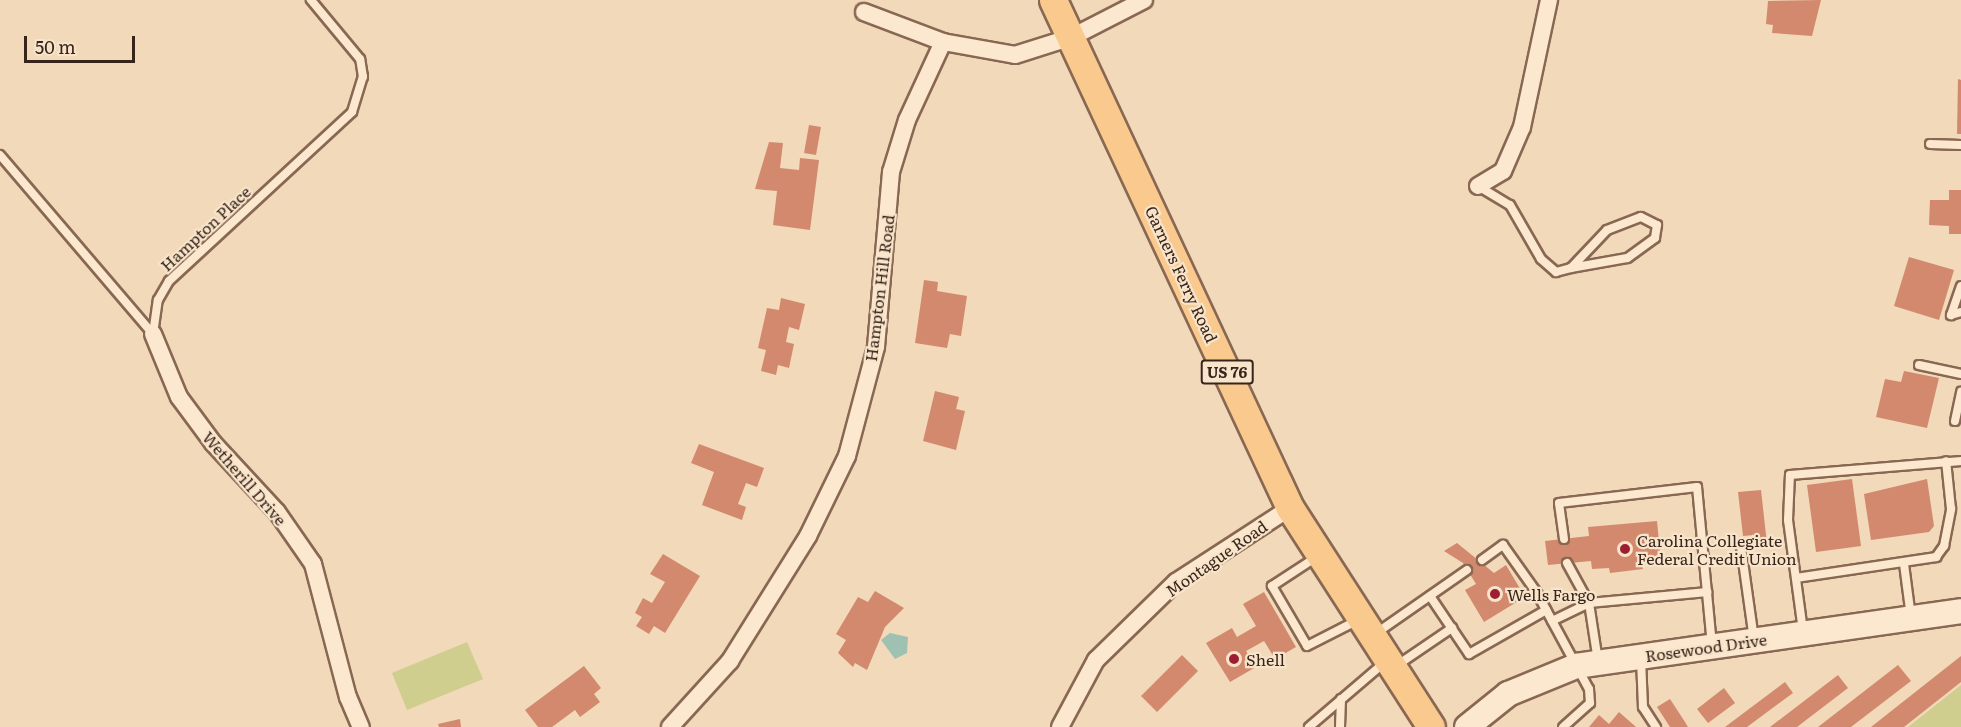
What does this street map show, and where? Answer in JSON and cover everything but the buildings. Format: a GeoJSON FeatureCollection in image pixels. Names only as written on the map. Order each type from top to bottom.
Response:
{"type":"FeatureCollection","features":[{"type":"Feature","properties":{"kind":"main road","name":"Garners Ferry Road"},"geometry":{"type":"LineString","coordinates":[[1053,0],[1290,507],[1431,727]]}},
{"type":"Feature","properties":{"kind":"main road","name":"Rosewood Drive"},"geometry":{"type":"LineString","coordinates":[[1467,727],[1508,694],[1587,664],[1961,611]]}},
{"type":"Feature","properties":{"kind":"street"},"geometry":{"type":"LineString","coordinates":[[864,12],[943,42],[1015,55],[1072,37],[1144,0]]}},
{"type":"Feature","properties":{"kind":"street"},"geometry":{"type":"LineString","coordinates":[[1478,186],[1503,171],[1522,127],[1549,0]]}},
{"type":"Feature","properties":{"kind":"street","name":"Hampton Hill Road"},"geometry":{"type":"LineString","coordinates":[[670,727],[730,661],[808,536],[847,456],[876,347],[891,172],[907,120],[943,42]]}},
{"type":"Feature","properties":{"kind":"street","name":"Wetherill Drive"},"geometry":{"type":"LineString","coordinates":[[153,334],[162,367],[179,397],[213,443],[277,512],[313,564],[348,698],[361,727]]}},
{"type":"Feature","properties":{"kind":"street","name":"Montague Road"},"geometry":{"type":"LineString","coordinates":[[1060,727],[1095,660],[1176,582],[1290,507]]}},
{"type":"Feature","properties":{"kind":"lane","name":"Hampton Place"},"geometry":{"type":"LineString","coordinates":[[153,334],[158,300],[169,281],[352,111],[363,77],[360,59],[311,0]]}},
{"type":"Feature","properties":{"kind":"lane"},"geometry":{"type":"LineString","coordinates":[[1930,144],[1961,145]]}},
{"type":"Feature","properties":{"kind":"lane"},"geometry":{"type":"LineString","coordinates":[[0,155],[153,334]]}},
{"type":"Feature","properties":{"kind":"lane"},"geometry":{"type":"LineString","coordinates":[[1478,186],[1524,220],[1549,268],[1571,268],[1627,258],[1656,238],[1657,225],[1641,217],[1607,230],[1571,268]]}},
{"type":"Feature","properties":{"kind":"lane"},"geometry":{"type":"LineString","coordinates":[[1961,286],[1951,315],[1961,312]]}},
{"type":"Feature","properties":{"kind":"lane"},"geometry":{"type":"LineString","coordinates":[[1919,365],[1961,374]]}},
{"type":"Feature","properties":{"kind":"lane"},"geometry":{"type":"LineString","coordinates":[[1955,421],[1961,392]]}},
{"type":"Feature","properties":{"kind":"lane"},"geometry":{"type":"LineString","coordinates":[[1796,578],[1904,564],[1936,557],[1944,546],[1951,509],[1946,461]]}},
{"type":"Feature","properties":{"kind":"lane"},"geometry":{"type":"LineString","coordinates":[[1803,633],[1786,498],[1790,476],[1961,461]]}},
{"type":"Feature","properties":{"kind":"lane"},"geometry":{"type":"LineString","coordinates":[[1564,539],[1559,503],[1697,487],[1712,646]]}},
{"type":"Feature","properties":{"kind":"lane"},"geometry":{"type":"LineString","coordinates":[[1482,560],[1503,545],[1551,621],[1587,664]]}},
{"type":"Feature","properties":{"kind":"lane"},"geometry":{"type":"LineString","coordinates":[[1741,547],[1754,640]]}},
{"type":"Feature","properties":{"kind":"lane"},"geometry":{"type":"LineString","coordinates":[[1320,555],[1272,586],[1307,646],[1367,627],[1430,596],[1467,570]]}},
{"type":"Feature","properties":{"kind":"lane"},"geometry":{"type":"LineString","coordinates":[[1563,727],[1590,703],[1587,664],[1589,603],[1567,563]]}},
{"type":"Feature","properties":{"kind":"lane"},"geometry":{"type":"LineString","coordinates":[[1904,564],[1911,618]]}},
{"type":"Feature","properties":{"kind":"lane"},"geometry":{"type":"LineString","coordinates":[[1551,621],[1589,603],[1707,592]]}},
{"type":"Feature","properties":{"kind":"lane"},"geometry":{"type":"LineString","coordinates":[[1430,596],[1469,654],[1546,610]]}},
{"type":"Feature","properties":{"kind":"lane"},"geometry":{"type":"LineString","coordinates":[[1309,727],[1341,699],[1390,664],[1452,628]]}},
{"type":"Feature","properties":{"kind":"lane"},"geometry":{"type":"LineString","coordinates":[[1641,656],[1643,707],[1656,727]]}},
{"type":"Feature","properties":{"kind":"lane"},"geometry":{"type":"LineString","coordinates":[[1340,727],[1341,699]]}},
{"type":"Feature","properties":{"kind":"shaded area"},"geometry":{"type":"Polygon","coordinates":[[[890,633],[908,637],[907,653],[895,659],[881,640],[890,633]]]}},
{"type":"Feature","properties":{"kind":"shaded area"},"geometry":{"type":"Polygon","coordinates":[[[467,642],[483,679],[407,710],[392,673],[467,642]]]}},
{"type":"Feature","properties":{"kind":"shaded area"},"geometry":{"type":"Polygon","coordinates":[[[1961,685],[1961,727],[1908,727],[1961,685]]]}},
{"type":"Feature","properties":{"kind":"place","name":"Carolina Collegiate Federal Credit Union"},"geometry":{"type":"Point","coordinates":[1625,549]}},
{"type":"Feature","properties":{"kind":"place","name":"Wells Fargo"},"geometry":{"type":"Point","coordinates":[1495,594]}},
{"type":"Feature","properties":{"kind":"place","name":"Shell"},"geometry":{"type":"Point","coordinates":[1234,659]}}]}
